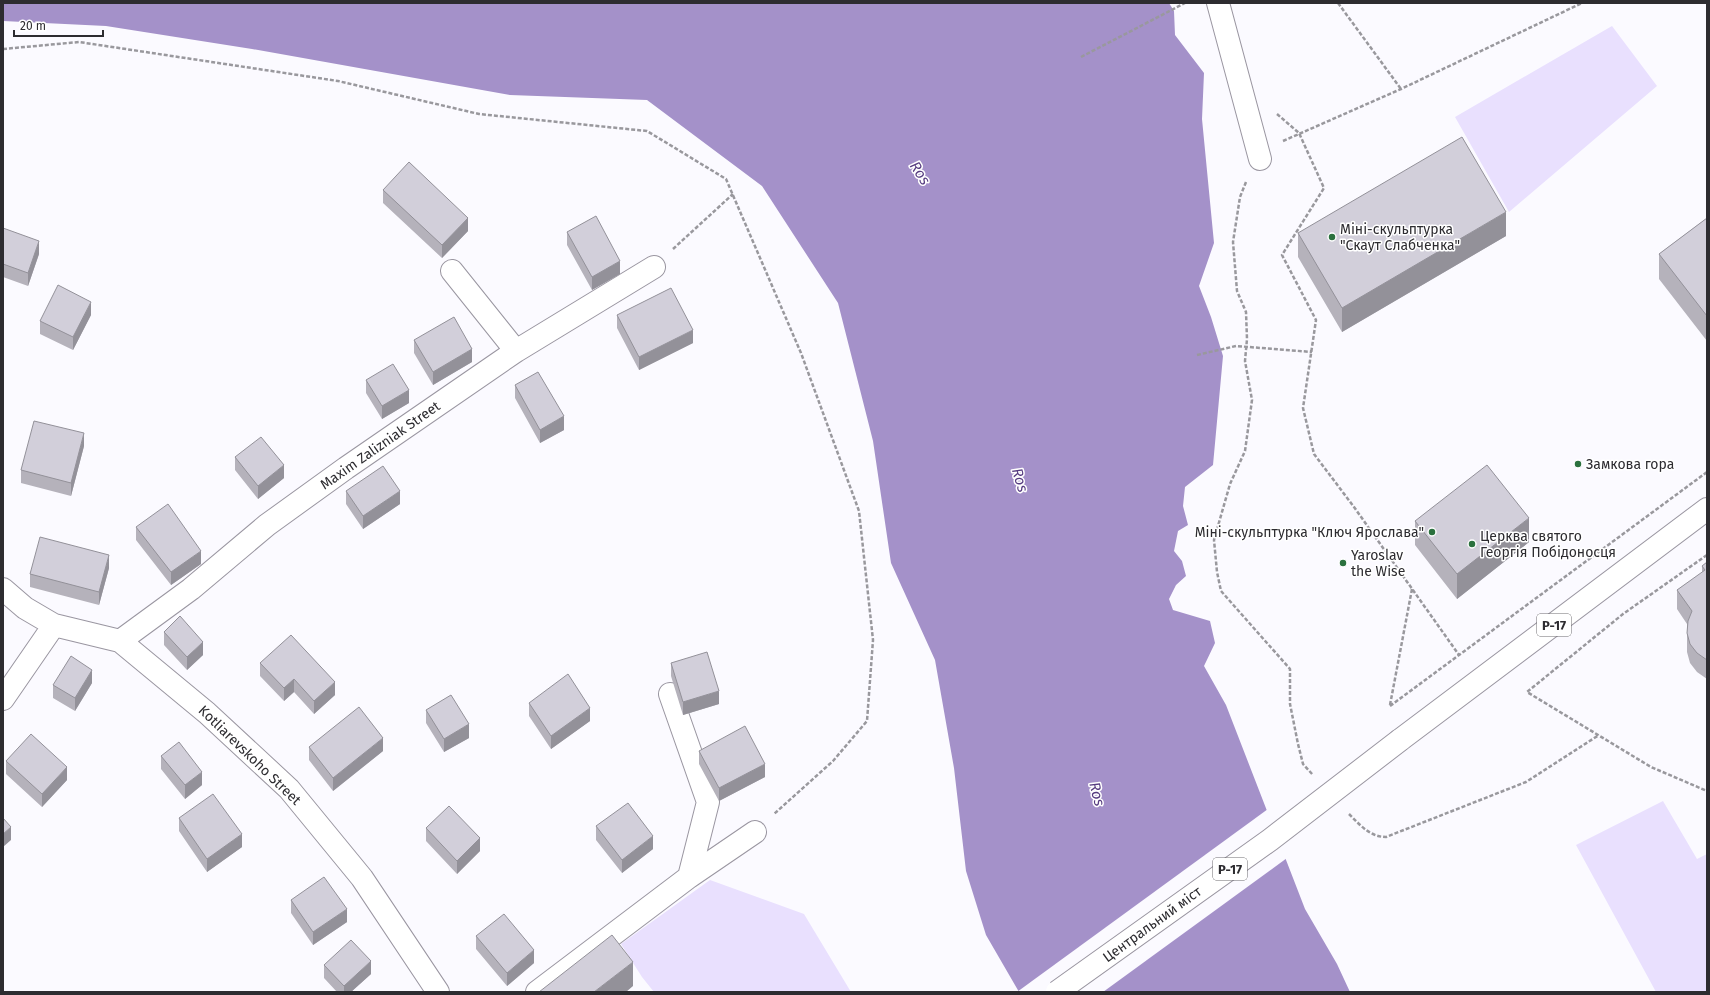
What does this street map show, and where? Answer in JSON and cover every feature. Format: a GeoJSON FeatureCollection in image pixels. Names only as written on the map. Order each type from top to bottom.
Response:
{"type":"FeatureCollection","features":[{"type":"Feature","properties":{"kind":"street"},"geometry":{"type":"LineString","coordinates":[[1218,3],[1260,159]]}},
{"type":"Feature","properties":{"kind":"street","name":"Maxim Zalizniak Street"},"geometry":{"type":"LineString","coordinates":[[120,641],[191,589],[266,525],[516,350],[654,267]]}},
{"type":"Feature","properties":{"kind":"street"},"geometry":{"type":"LineString","coordinates":[[452,271],[516,350]]}},
{"type":"Feature","properties":{"kind":"street","name":"Центральний міст"},"geometry":{"type":"LineString","coordinates":[[1057,992],[1270,840],[1400,740],[1707,509]]}},
{"type":"Feature","properties":{"kind":"street","name":"Kotliarevskoho Street"},"geometry":{"type":"LineString","coordinates":[[3,589],[25,608],[54,625],[120,641],[207,713],[289,789],[362,878],[438,992]]}},
{"type":"Feature","properties":{"kind":"street"},"geometry":{"type":"LineString","coordinates":[[3,699],[54,625]]}},
{"type":"Feature","properties":{"kind":"street"},"geometry":{"type":"LineString","coordinates":[[670,694],[708,802],[690,877]]}},
{"type":"Feature","properties":{"kind":"street"},"geometry":{"type":"LineString","coordinates":[[537,992],[690,877],[755,832]]}},
{"type":"Feature","properties":{"kind":"path"},"geometry":{"type":"LineString","coordinates":[[1081,57],[1185,3]]}},
{"type":"Feature","properties":{"kind":"path"},"geometry":{"type":"LineString","coordinates":[[1338,3],[1402,89]]}},
{"type":"Feature","properties":{"kind":"path"},"geometry":{"type":"LineString","coordinates":[[1318,780],[1303,764],[1290,704],[1290,669],[1221,591],[1217,572],[1214,540],[1230,484],[1245,451],[1252,400],[1245,361],[1246,312],[1237,291],[1233,242],[1240,197],[1254,166],[1269,148],[1299,133],[1402,89],[1582,3]]}},
{"type":"Feature","properties":{"kind":"path"},"geometry":{"type":"LineString","coordinates":[[1299,133],[1324,188],[1282,255],[1316,320],[1303,408],[1314,454],[1354,507],[1459,655]]}},
{"type":"Feature","properties":{"kind":"path"},"geometry":{"type":"LineString","coordinates":[[654,267],[733,194]]}},
{"type":"Feature","properties":{"kind":"path"},"geometry":{"type":"LineString","coordinates":[[1197,355],[1236,346],[1312,352]]}},
{"type":"Feature","properties":{"kind":"path"},"geometry":{"type":"LineString","coordinates":[[1412,589],[1390,706],[1707,472]]}},
{"type":"Feature","properties":{"kind":"path"},"geometry":{"type":"LineString","coordinates":[[1707,556],[1623,614],[1527,692],[1651,767],[1707,791]]}},
{"type":"Feature","properties":{"kind":"path"},"geometry":{"type":"LineString","coordinates":[[1344,808],[1359,824],[1377,837],[1386,837],[1526,782],[1599,735]]}},
{"type":"Feature","properties":{"kind":"shaded area"},"geometry":{"type":"Polygon","coordinates":[[[1612,26],[1657,86],[1509,212],[1455,117],[1612,26]]]}},
{"type":"Feature","properties":{"kind":"shaded area"},"geometry":{"type":"Polygon","coordinates":[[[1663,801],[1697,859],[1707,854],[1707,992],[1656,992],[1576,845],[1663,801]]]}},
{"type":"Feature","properties":{"kind":"shaded area"},"geometry":{"type":"Polygon","coordinates":[[[710,880],[804,914],[851,992],[654,992],[642,977],[621,944],[710,880]]]}},
{"type":"Feature","properties":{"kind":"water","name":"Ros"},"geometry":{"type":"Polygon","coordinates":[[[3,3],[1169,3],[1174,11],[1175,35],[1204,73],[1202,119],[1214,243],[1199,286],[1211,317],[1223,356],[1213,465],[1185,487],[1183,506],[1188,525],[1178,531],[1174,551],[1182,561],[1186,576],[1176,585],[1169,599],[1173,610],[1210,621],[1215,643],[1204,666],[1226,705],[1305,909],[1337,964],[1350,992],[1019,992],[986,935],[966,871],[954,768],[935,660],[891,563],[873,441],[838,303],[762,186],[647,100],[510,95],[252,49],[106,26],[3,21],[3,3]]]}},
{"type":"Feature","properties":{"kind":"pier"},"geometry":{"type":"Polygon","coordinates":[[[1268,809],[1287,858],[1103,992],[1017,992],[1268,809]]]}},
{"type":"Feature","properties":{"kind":"building"},"geometry":{"type":"Polygon","coordinates":[[[1462,137],[1506,212],[1342,308],[1298,233],[1462,137]]]}},
{"type":"Feature","properties":{"kind":"building"},"geometry":{"type":"Polygon","coordinates":[[[409,162],[468,218],[442,245],[383,190],[409,162]]]}},
{"type":"Feature","properties":{"kind":"building"},"geometry":{"type":"Polygon","coordinates":[[[596,216],[620,261],[592,277],[567,232],[596,216]]]}},
{"type":"Feature","properties":{"kind":"building"},"geometry":{"type":"Polygon","coordinates":[[[1707,218],[1707,316],[1659,254],[1707,218]]]}},
{"type":"Feature","properties":{"kind":"building"},"geometry":{"type":"Polygon","coordinates":[[[3,228],[39,241],[28,273],[3,264],[3,228]]]}},
{"type":"Feature","properties":{"kind":"building"},"geometry":{"type":"Polygon","coordinates":[[[58,285],[91,302],[73,337],[40,321],[58,285]]]}},
{"type":"Feature","properties":{"kind":"building"},"geometry":{"type":"Polygon","coordinates":[[[671,288],[693,330],[639,357],[617,315],[671,288]]]}},
{"type":"Feature","properties":{"kind":"building"},"geometry":{"type":"Polygon","coordinates":[[[454,317],[472,349],[433,372],[414,340],[454,317]]]}},
{"type":"Feature","properties":{"kind":"building"},"geometry":{"type":"Polygon","coordinates":[[[393,364],[409,390],[382,406],[366,380],[393,364]]]}},
{"type":"Feature","properties":{"kind":"building"},"geometry":{"type":"Polygon","coordinates":[[[538,372],[564,416],[540,430],[515,385],[538,372]]]}},
{"type":"Feature","properties":{"kind":"building"},"geometry":{"type":"Polygon","coordinates":[[[34,421],[84,433],[71,483],[21,470],[34,421]]]}},
{"type":"Feature","properties":{"kind":"building"},"geometry":{"type":"Polygon","coordinates":[[[261,437],[284,465],[258,486],[235,457],[261,437]]]}},
{"type":"Feature","properties":{"kind":"building"},"geometry":{"type":"Polygon","coordinates":[[[1487,465],[1529,518],[1457,574],[1415,521],[1487,465]]]}},
{"type":"Feature","properties":{"kind":"building"},"geometry":{"type":"Polygon","coordinates":[[[383,466],[400,491],[363,516],[346,491],[383,466]]]}},
{"type":"Feature","properties":{"kind":"building"},"geometry":{"type":"Polygon","coordinates":[[[168,504],[201,551],[171,572],[136,527],[168,504]]]}},
{"type":"Feature","properties":{"kind":"building"},"geometry":{"type":"Polygon","coordinates":[[[40,537],[109,555],[99,592],[30,574],[40,537]]]}},
{"type":"Feature","properties":{"kind":"building"},"geometry":{"type":"Polygon","coordinates":[[[1707,562],[1707,660],[1697,653],[1690,644],[1687,633],[1688,621],[1692,611],[1677,590],[1705,570],[1702,566],[1707,562]]]}},
{"type":"Feature","properties":{"kind":"building"},"geometry":{"type":"Polygon","coordinates":[[[180,616],[203,642],[187,657],[164,632],[180,616]]]}},
{"type":"Feature","properties":{"kind":"building"},"geometry":{"type":"Polygon","coordinates":[[[291,635],[335,682],[314,701],[294,679],[284,688],[260,663],[291,635]]]}},
{"type":"Feature","properties":{"kind":"building"},"geometry":{"type":"Polygon","coordinates":[[[707,652],[719,691],[683,702],[671,663],[707,652]]]}},
{"type":"Feature","properties":{"kind":"building"},"geometry":{"type":"Polygon","coordinates":[[[71,656],[92,670],[75,698],[53,685],[71,656]]]}},
{"type":"Feature","properties":{"kind":"building"},"geometry":{"type":"Polygon","coordinates":[[[568,674],[590,708],[551,736],[529,703],[568,674]]]}},
{"type":"Feature","properties":{"kind":"building"},"geometry":{"type":"Polygon","coordinates":[[[451,695],[469,724],[444,739],[426,710],[451,695]]]}},
{"type":"Feature","properties":{"kind":"building"},"geometry":{"type":"Polygon","coordinates":[[[359,707],[383,738],[333,778],[309,747],[359,707]]]}},
{"type":"Feature","properties":{"kind":"building"},"geometry":{"type":"Polygon","coordinates":[[[745,726],[765,764],[719,788],[699,751],[745,726]]]}},
{"type":"Feature","properties":{"kind":"building"},"geometry":{"type":"Polygon","coordinates":[[[31,734],[67,767],[42,794],[6,761],[31,734]]]}},
{"type":"Feature","properties":{"kind":"building"},"geometry":{"type":"Polygon","coordinates":[[[179,742],[202,772],[185,785],[161,756],[179,742]]]}},
{"type":"Feature","properties":{"kind":"building"},"geometry":{"type":"Polygon","coordinates":[[[213,794],[242,834],[207,859],[179,818],[213,794]]]}},
{"type":"Feature","properties":{"kind":"building"},"geometry":{"type":"Polygon","coordinates":[[[628,803],[653,836],[622,860],[596,826],[628,803]]]}},
{"type":"Feature","properties":{"kind":"building"},"geometry":{"type":"Polygon","coordinates":[[[449,806],[480,838],[457,861],[426,828],[449,806]]]}},
{"type":"Feature","properties":{"kind":"building"},"geometry":{"type":"Polygon","coordinates":[[[3,818],[11,827],[3,834],[3,818]]]}},
{"type":"Feature","properties":{"kind":"building"},"geometry":{"type":"Polygon","coordinates":[[[324,877],[347,909],[313,932],[291,900],[324,877]]]}},
{"type":"Feature","properties":{"kind":"building"},"geometry":{"type":"Polygon","coordinates":[[[504,914],[534,950],[507,973],[476,936],[504,914]]]}},
{"type":"Feature","properties":{"kind":"building"},"geometry":{"type":"Polygon","coordinates":[[[612,935],[633,962],[594,992],[539,992],[612,935]]]}},
{"type":"Feature","properties":{"kind":"building"},"geometry":{"type":"Polygon","coordinates":[[[351,940],[371,961],[344,986],[324,965],[351,940]]]}},
{"type":"Feature","properties":{"kind":"place","name":"Міні-скульптурка \"Скаут Слабченка\""},"geometry":{"type":"Point","coordinates":[1332,237]}},
{"type":"Feature","properties":{"kind":"place","name":"Замкова гора"},"geometry":{"type":"Point","coordinates":[1578,464]}},
{"type":"Feature","properties":{"kind":"place","name":"Міні-скульптурка \"Ключ Ярослава\""},"geometry":{"type":"Point","coordinates":[1432,532]}},
{"type":"Feature","properties":{"kind":"place","name":"Церква святого Георгія Побідоносця"},"geometry":{"type":"Point","coordinates":[1472,544]}},
{"type":"Feature","properties":{"kind":"place","name":"Yaroslav the Wise"},"geometry":{"type":"Point","coordinates":[1343,563]}}]}
